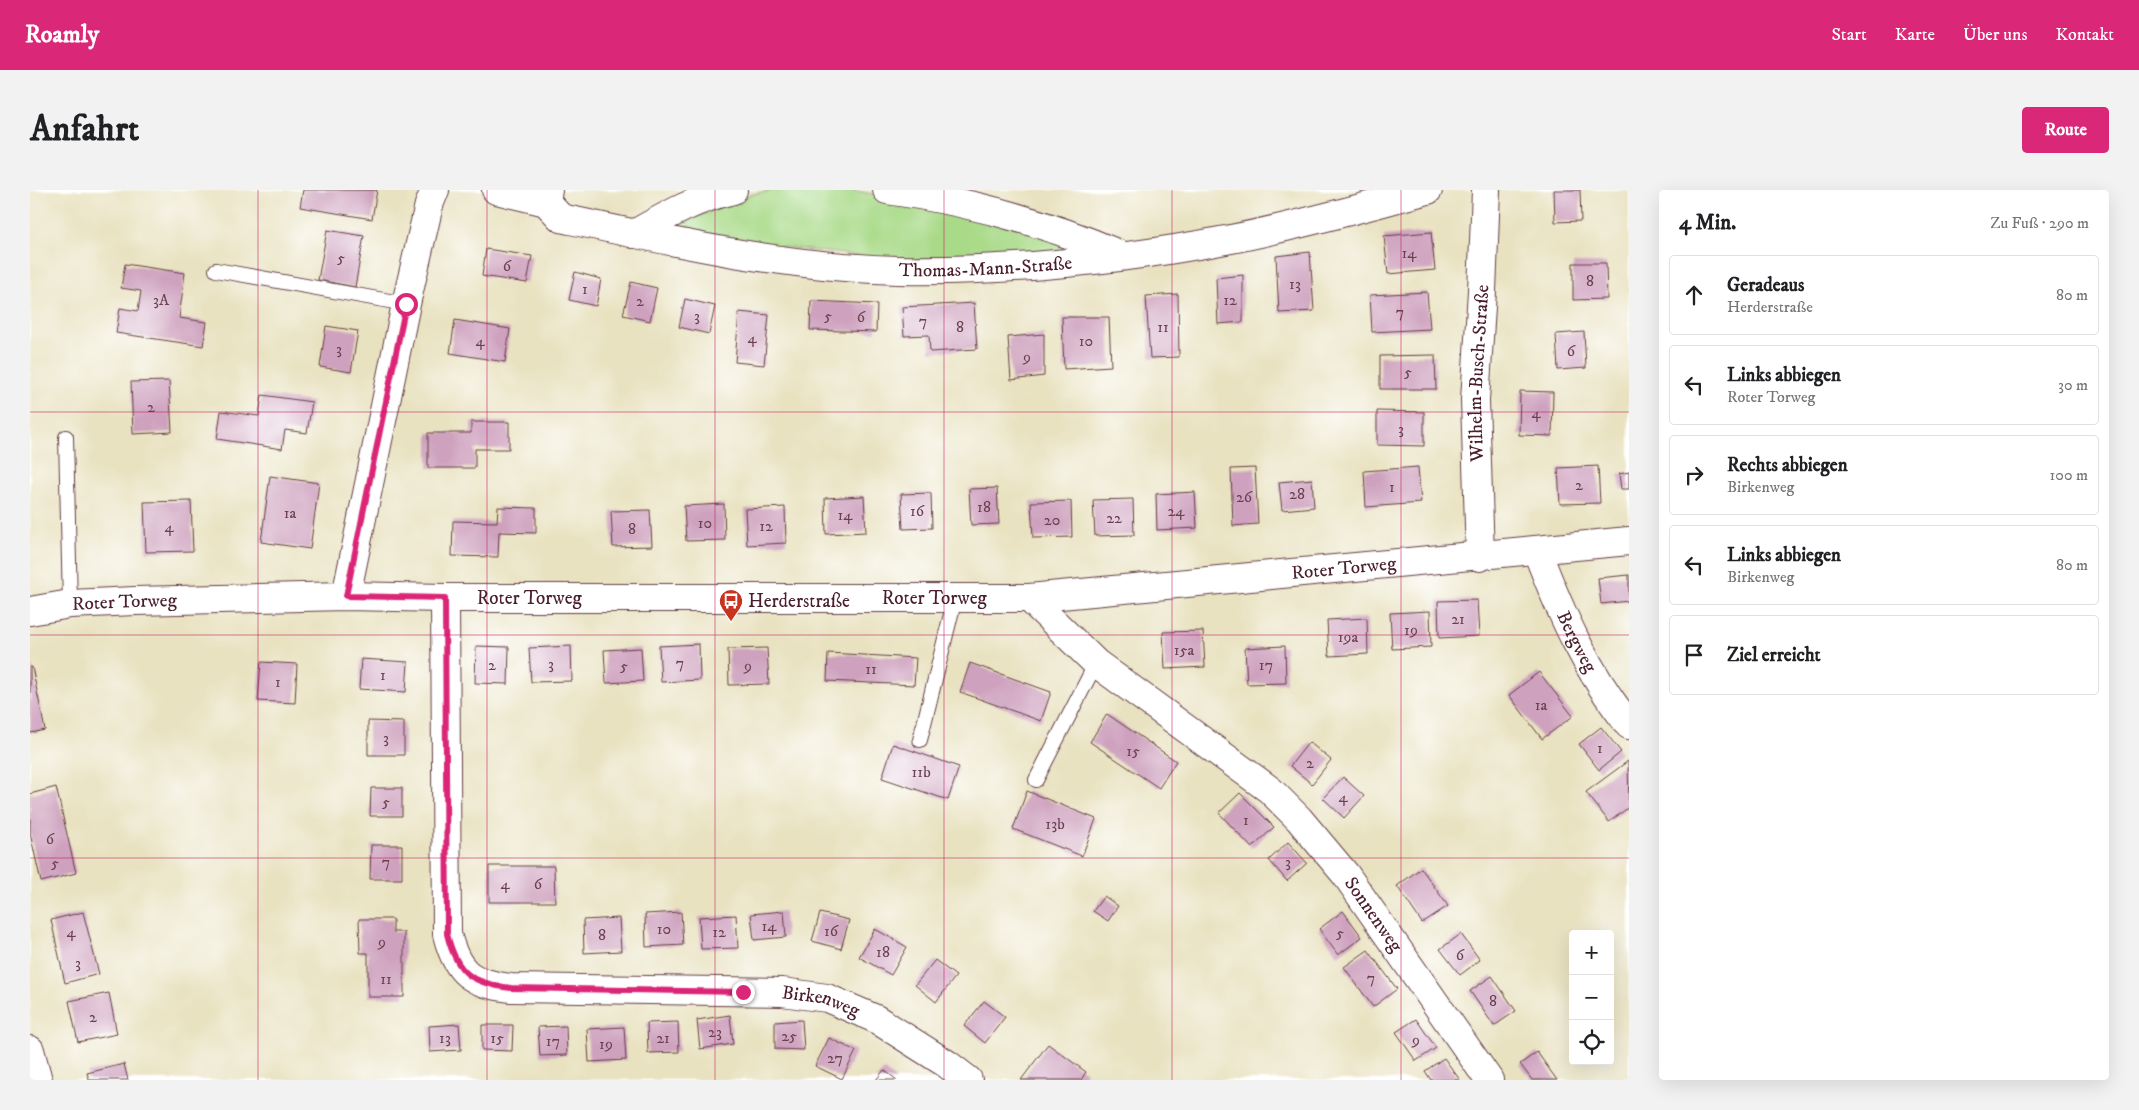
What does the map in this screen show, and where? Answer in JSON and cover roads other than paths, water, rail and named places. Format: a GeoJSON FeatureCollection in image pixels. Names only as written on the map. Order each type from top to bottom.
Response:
{"type":"FeatureCollection","features":[{"type":"Feature","properties":{"kind":"street"},"geometry":{"type":"LineString","coordinates":[[346,596],[406,304],[429,205],[435,190]]}},
{"type":"Feature","properties":{"kind":"street"},"geometry":{"type":"LineString","coordinates":[[496,190],[547,196]]}},
{"type":"Feature","properties":{"kind":"street"},"geometry":{"type":"LineString","coordinates":[[634,234],[684,207],[717,193],[733,190]]}},
{"type":"Feature","properties":{"kind":"street"},"geometry":{"type":"LineString","coordinates":[[887,190],[944,198],[1013,214],[1122,255]]}},
{"type":"Feature","properties":{"kind":"street","name":"Thomas-Mann-Straße"},"geometry":{"type":"LineString","coordinates":[[547,196],[561,218],[634,234],[776,259],[898,270],[1039,266],[1230,239],[1428,190]]}},
{"type":"Feature","properties":{"kind":"street","name":"Wilhelm-Busch-Straße"},"geometry":{"type":"LineString","coordinates":[[1480,557],[1475,400],[1486,190]]}},
{"type":"Feature","properties":{"kind":"street","name":"Roter Torweg"},"geometry":{"type":"LineString","coordinates":[[30,611],[70,604],[346,596],[445,598],[1029,598],[1480,557],[1629,541]]}},
{"type":"Feature","properties":{"kind":"street","name":"Bergweg"},"geometry":{"type":"LineString","coordinates":[[1537,551],[1559,610],[1578,647],[1629,725]]}},
{"type":"Feature","properties":{"kind":"street","name":"Birkenweg"},"geometry":{"type":"LineString","coordinates":[[445,598],[447,934],[456,961],[463,971],[486,985],[511,988],[782,992],[827,998],[876,1019],[947,1064],[968,1080]]}},
{"type":"Feature","properties":{"kind":"street"},"geometry":{"type":"LineString","coordinates":[[1029,598],[1096,663]]}},
{"type":"Feature","properties":{"kind":"street","name":"Sonnenweg"},"geometry":{"type":"LineString","coordinates":[[1096,663],[1270,790],[1323,846],[1489,1080]]}},
{"type":"Feature","properties":{"kind":"street"},"geometry":{"type":"LineString","coordinates":[[30,1050],[38,1080]]}},
{"type":"Feature","properties":{"kind":"lane"},"geometry":{"type":"LineString","coordinates":[[216,270],[406,304]]}},
{"type":"Feature","properties":{"kind":"lane"},"geometry":{"type":"LineString","coordinates":[[66,437],[70,604]]}},
{"type":"Feature","properties":{"kind":"lane"},"geometry":{"type":"LineString","coordinates":[[920,740],[955,598]]}},
{"type":"Feature","properties":{"kind":"lane"},"geometry":{"type":"LineString","coordinates":[[1036,780],[1096,663]]}},
{"type":"Feature","properties":{"kind":"place","name":"Herderstraße"},"geometry":{"type":"Point","coordinates":[731,622]}}]}
